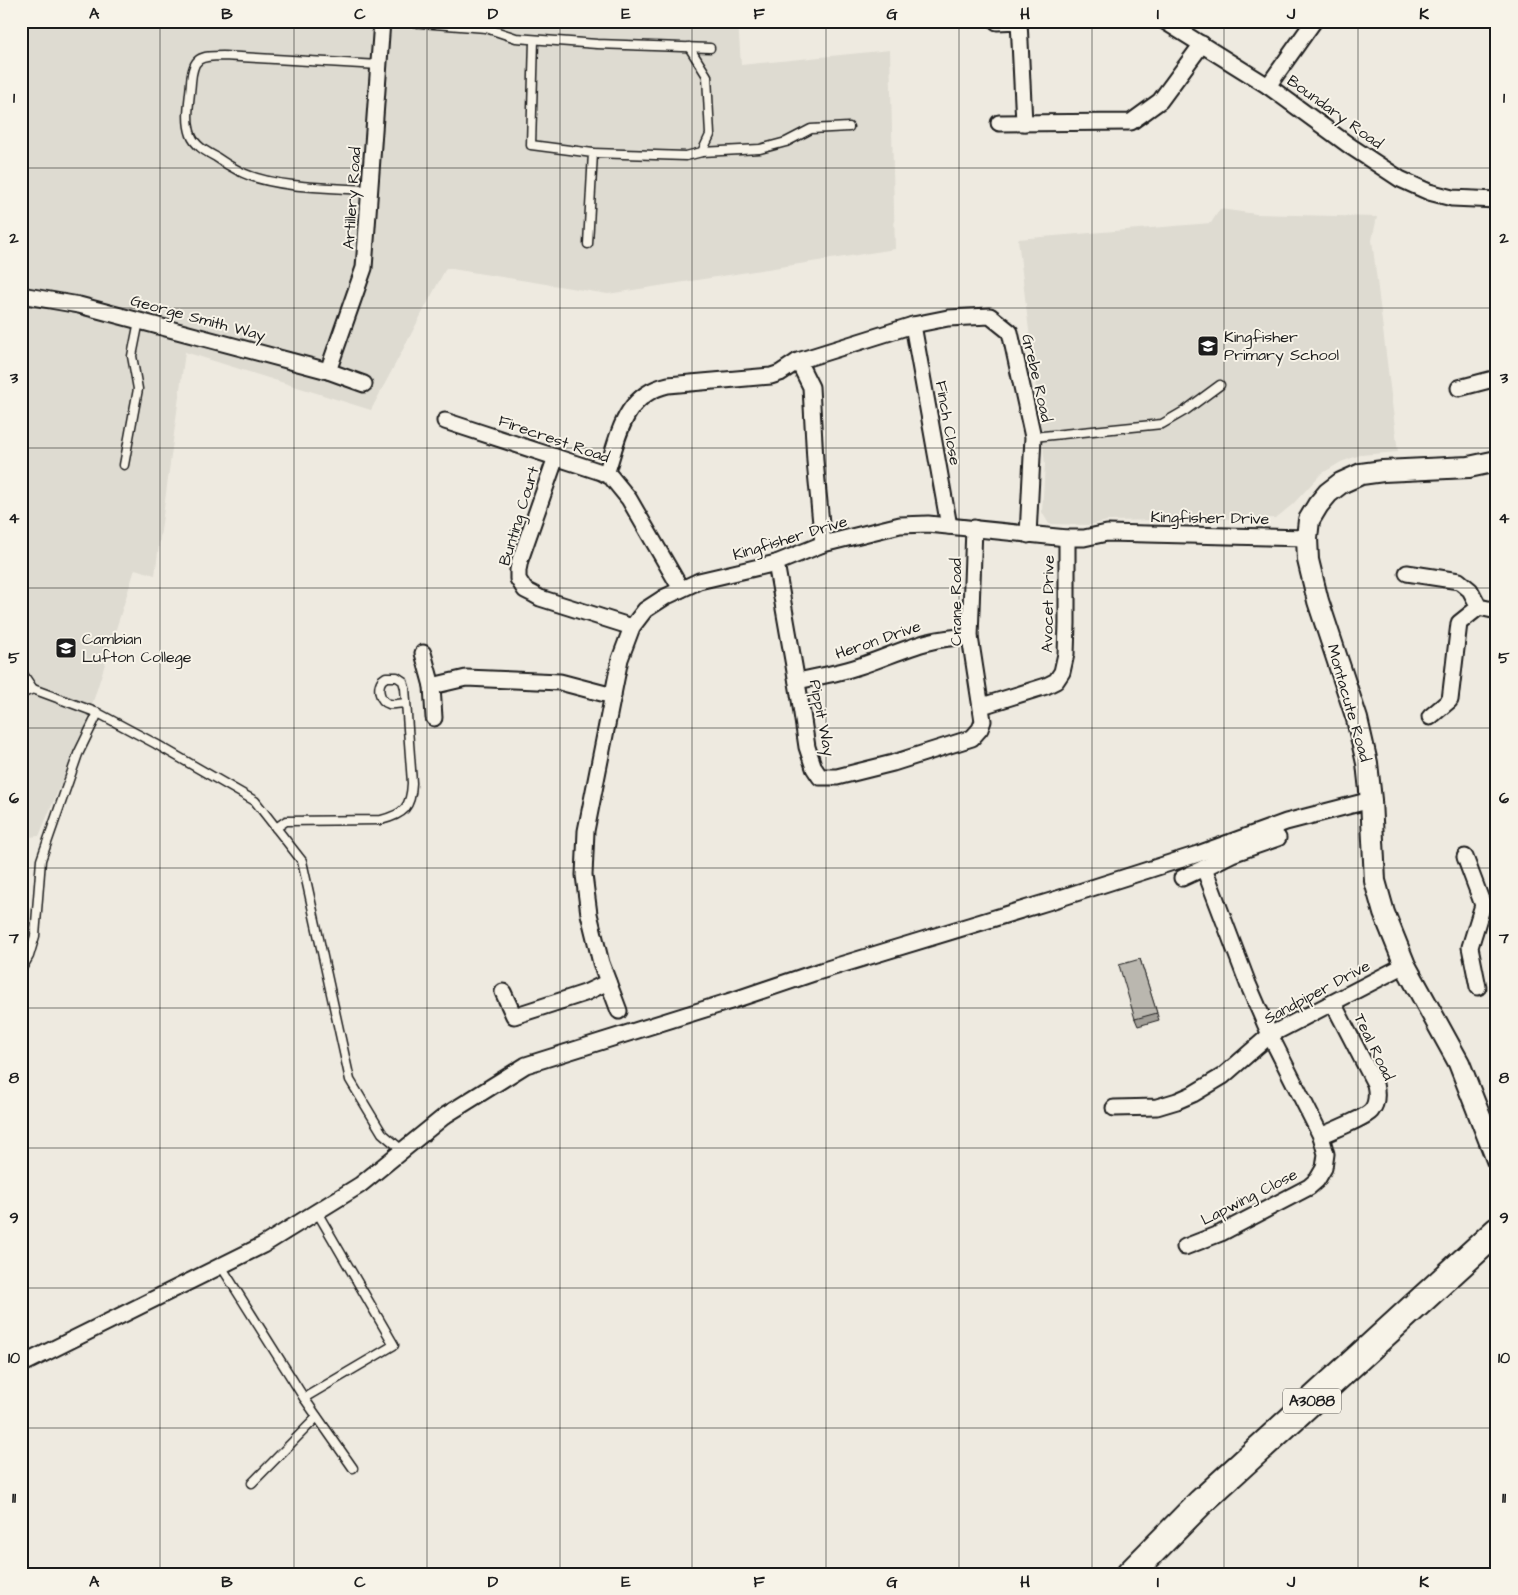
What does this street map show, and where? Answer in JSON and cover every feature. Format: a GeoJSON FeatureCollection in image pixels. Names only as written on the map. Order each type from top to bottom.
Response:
{"type":"FeatureCollection","features":[{"type":"Feature","properties":{"kind":"highway","name":"A3088"},"geometry":{"type":"LineString","coordinates":[[1130,1574],[1201,1502],[1497,1231]]}},
{"type":"Feature","properties":{"kind":"street","name":"Artillery Road"},"geometry":{"type":"LineString","coordinates":[[328,371],[364,268],[382,21]]}},
{"type":"Feature","properties":{"kind":"street","name":"Boundary Road"},"geometry":{"type":"LineString","coordinates":[[1164,21],[1268,86],[1350,146],[1400,179],[1428,192],[1452,198],[1497,200]]}},
{"type":"Feature","properties":{"kind":"street"},"geometry":{"type":"LineString","coordinates":[[1268,86],[1314,21]]}},
{"type":"Feature","properties":{"kind":"street"},"geometry":{"type":"LineString","coordinates":[[997,22],[1019,22],[1024,123]]}},
{"type":"Feature","properties":{"kind":"street"},"geometry":{"type":"LineString","coordinates":[[999,123],[1131,122],[1160,101],[1202,44]]}},
{"type":"Feature","properties":{"kind":"street","name":"George Smith Way"},"geometry":{"type":"LineString","coordinates":[[21,295],[79,305],[328,371],[364,384]]}},
{"type":"Feature","properties":{"kind":"street","name":"Grebe Road"},"geometry":{"type":"LineString","coordinates":[[606,474],[629,410],[648,391],[668,385],[771,376],[780,373],[798,361],[913,325],[948,318],[990,316],[1010,332],[1033,437],[1028,535]]}},
{"type":"Feature","properties":{"kind":"street","name":"Finch Close"},"geometry":{"type":"LineString","coordinates":[[913,325],[949,526]]}},
{"type":"Feature","properties":{"kind":"street"},"geometry":{"type":"LineString","coordinates":[[798,361],[811,387],[814,461],[823,544]]}},
{"type":"Feature","properties":{"kind":"street"},"geometry":{"type":"LineString","coordinates":[[1459,388],[1497,378]]}},
{"type":"Feature","properties":{"kind":"street","name":"Firecrest Road"},"geometry":{"type":"LineString","coordinates":[[445,421],[606,474],[616,482],[628,499],[681,589]]}},
{"type":"Feature","properties":{"kind":"street","name":"Bunting Court"},"geometry":{"type":"LineString","coordinates":[[556,457],[520,560],[518,579],[525,590],[540,598],[632,627]]}},
{"type":"Feature","properties":{"kind":"street","name":"Montacute Road"},"geometry":{"type":"LineString","coordinates":[[1497,461],[1469,467],[1383,471],[1361,474],[1341,483],[1328,493],[1309,520],[1306,538],[1308,560],[1318,601],[1357,719],[1367,763],[1375,881],[1384,913],[1405,965],[1459,1063],[1497,1160]]}},
{"type":"Feature","properties":{"kind":"street","name":"Kingfisher Drive"},"geometry":{"type":"LineString","coordinates":[[619,1011],[608,982],[589,914],[584,875],[586,831],[620,659],[632,627],[645,610],[665,597],[699,581],[776,563],[823,544],[900,525],[928,524],[1067,538],[1084,538],[1107,533],[1306,538]]}},
{"type":"Feature","properties":{"kind":"street","name":"Crane Road"},"geometry":{"type":"LineString","coordinates":[[974,528],[970,637],[982,706]]}},
{"type":"Feature","properties":{"kind":"street","name":"Avocet Drive"},"geometry":{"type":"LineString","coordinates":[[982,706],[1046,686],[1056,681],[1062,672],[1066,654],[1067,538]]}},
{"type":"Feature","properties":{"kind":"street","name":"Pippit Way"},"geometry":{"type":"LineString","coordinates":[[776,563],[797,681],[806,747],[814,768],[820,777],[828,778],[893,763],[972,738],[980,729],[983,720],[982,706]]}},
{"type":"Feature","properties":{"kind":"street"},"geometry":{"type":"LineString","coordinates":[[1407,572],[1459,581],[1470,590],[1479,607],[1497,611]]}},
{"type":"Feature","properties":{"kind":"street"},"geometry":{"type":"LineString","coordinates":[[1430,717],[1450,700],[1460,623],[1479,607]]}},
{"type":"Feature","properties":{"kind":"street","name":"Heron Drive"},"geometry":{"type":"LineString","coordinates":[[797,681],[846,670],[939,638],[970,637]]}},
{"type":"Feature","properties":{"kind":"street"},"geometry":{"type":"LineString","coordinates":[[423,653],[432,686],[434,718]]}},
{"type":"Feature","properties":{"kind":"street"},"geometry":{"type":"LineString","coordinates":[[432,686],[466,678],[560,682],[613,696]]}},
{"type":"Feature","properties":{"kind":"street"},"geometry":{"type":"LineString","coordinates":[[21,1365],[263,1245],[360,1184],[446,1116],[526,1065],[1198,854],[1286,822],[1371,800]]}},
{"type":"Feature","properties":{"kind":"street"},"geometry":{"type":"LineString","coordinates":[[1182,878],[1232,854],[1278,838]]}},
{"type":"Feature","properties":{"kind":"street"},"geometry":{"type":"LineString","coordinates":[[1465,857],[1490,906],[1470,947],[1478,987]]}},
{"type":"Feature","properties":{"kind":"street","name":"Lapwing Close"},"geometry":{"type":"LineString","coordinates":[[1185,1247],[1221,1233],[1309,1188],[1317,1180],[1324,1168],[1326,1154],[1321,1136],[1270,1035],[1248,984],[1204,868]]}},
{"type":"Feature","properties":{"kind":"street","name":"Sandpiper Drive"},"geometry":{"type":"LineString","coordinates":[[1114,1108],[1157,1107],[1193,1094],[1223,1076],[1270,1035],[1405,965]]}},
{"type":"Feature","properties":{"kind":"street"},"geometry":{"type":"LineString","coordinates":[[503,992],[514,1016],[585,993],[608,982]]}},
{"type":"Feature","properties":{"kind":"street","name":"Teal Road"},"geometry":{"type":"LineString","coordinates":[[1321,1136],[1370,1112],[1376,1104],[1377,1094],[1375,1084],[1332,1003]]}},
{"type":"Feature","properties":{"kind":"lane"},"geometry":{"type":"LineString","coordinates":[[395,21],[486,28],[516,38],[534,40],[710,48]]}},
{"type":"Feature","properties":{"kind":"lane"},"geometry":{"type":"LineString","coordinates":[[534,40],[531,145],[593,153],[686,156],[702,152],[760,149],[786,142],[811,129],[849,127]]}},
{"type":"Feature","properties":{"kind":"lane"},"geometry":{"type":"LineString","coordinates":[[689,47],[707,76],[710,135],[702,152]]}},
{"type":"Feature","properties":{"kind":"lane"},"geometry":{"type":"LineString","coordinates":[[370,190],[312,187],[270,181],[240,172],[202,149],[192,138],[188,125],[192,75],[196,64],[204,56],[379,65]]}},
{"type":"Feature","properties":{"kind":"lane"},"geometry":{"type":"LineString","coordinates":[[588,244],[593,153]]}},
{"type":"Feature","properties":{"kind":"lane"},"geometry":{"type":"LineString","coordinates":[[124,465],[138,389],[132,356],[139,321]]}},
{"type":"Feature","properties":{"kind":"lane"},"geometry":{"type":"LineString","coordinates":[[1033,437],[1162,424],[1186,410],[1220,384]]}},
{"type":"Feature","properties":{"kind":"lane"},"geometry":{"type":"LineString","coordinates":[[21,671],[33,690]]}},
{"type":"Feature","properties":{"kind":"lane"},"geometry":{"type":"LineString","coordinates":[[21,694],[33,690],[98,713],[156,744],[255,802],[302,861],[350,1080],[382,1133],[402,1150]]}},
{"type":"Feature","properties":{"kind":"lane"},"geometry":{"type":"LineString","coordinates":[[276,828],[286,821],[381,820],[395,816],[407,808],[412,798],[412,783],[406,703]]}},
{"type":"Feature","properties":{"kind":"lane"},"geometry":{"type":"LineString","coordinates":[[21,970],[29,956],[35,936],[41,860],[78,754],[98,713]]}},
{"type":"Feature","properties":{"kind":"lane"},"geometry":{"type":"LineString","coordinates":[[304,1398],[394,1345],[317,1212]]}},
{"type":"Feature","properties":{"kind":"lane"},"geometry":{"type":"LineString","coordinates":[[222,1266],[304,1398],[353,1468]]}},
{"type":"Feature","properties":{"kind":"lane"},"geometry":{"type":"LineString","coordinates":[[252,1483],[317,1417]]}},
{"type":"Feature","properties":{"kind":"shaded area"},"geometry":{"type":"Polygon","coordinates":[[[21,21],[738,21],[741,65],[890,50],[895,249],[608,294],[446,268],[371,410],[185,352],[155,575],[135,569],[85,727],[39,836],[29,837],[21,871],[21,21]]]}},
{"type":"Feature","properties":{"kind":"shaded area","name":"Kingfisher Primary School"},"geometry":{"type":"Polygon","coordinates":[[[1220,209],[1256,214],[1377,217],[1372,240],[1398,452],[1360,455],[1341,462],[1321,474],[1293,504],[1276,518],[1108,521],[1090,525],[1049,524],[1042,512],[1045,464],[1018,239],[1211,223],[1220,209]]]}},
{"type":"Feature","properties":{"kind":"building"},"geometry":{"type":"Polygon","coordinates":[[[1140,959],[1157,1013],[1135,1019],[1119,965],[1140,959]]]}},
{"type":"Feature","properties":{"kind":"place","name":"Kingfisher Primary School"},"geometry":{"type":"Point","coordinates":[1208,346]}},
{"type":"Feature","properties":{"kind":"place","name":"Cambian Lufton College"},"geometry":{"type":"Point","coordinates":[66,648]}}]}
